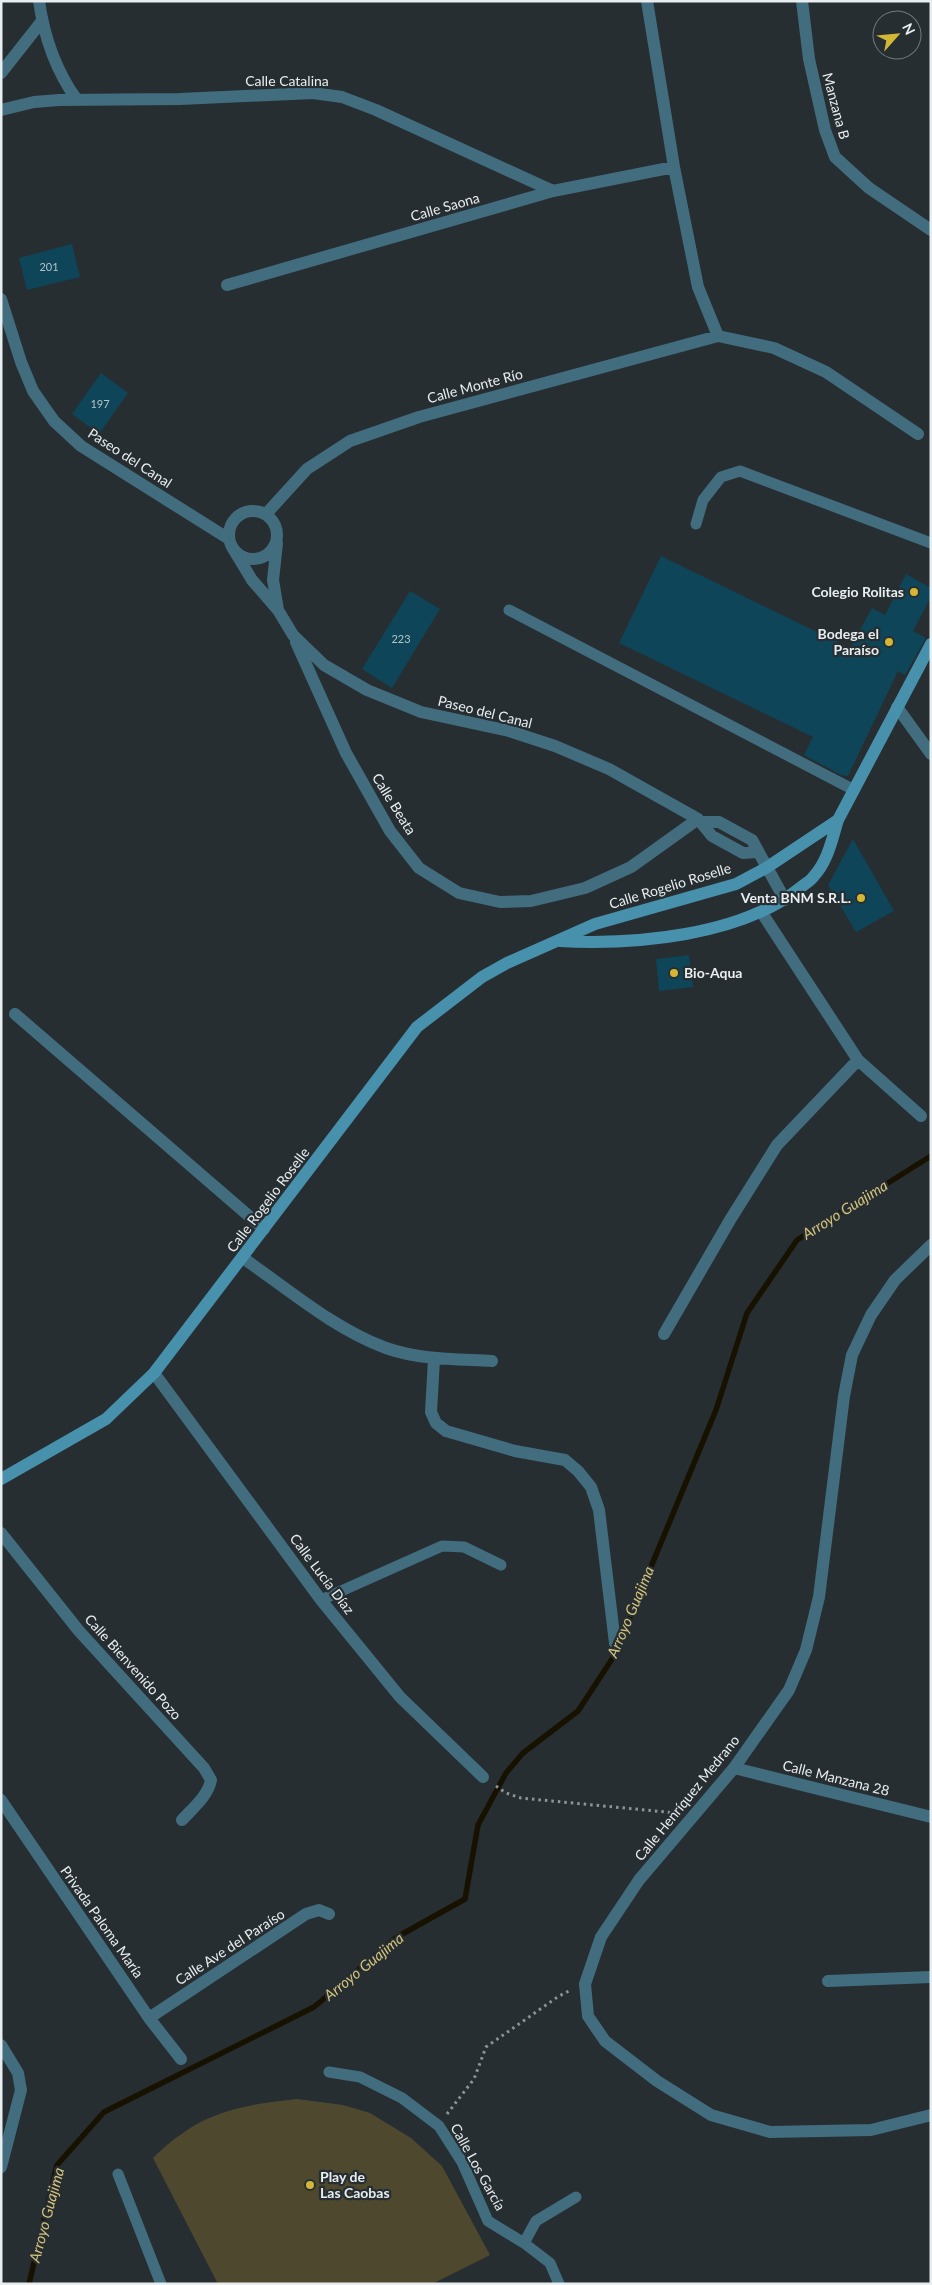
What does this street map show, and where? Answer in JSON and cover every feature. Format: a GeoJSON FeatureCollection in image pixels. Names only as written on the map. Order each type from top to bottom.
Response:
{"type":"FeatureCollection","features":[{"type":"Feature","properties":{"kind":"street"},"geometry":{"type":"LineString","coordinates":[[39,1],[42,21],[64,82],[77,100]]}},
{"type":"Feature","properties":{"kind":"street"},"geometry":{"type":"LineString","coordinates":[[647,1],[674,167],[698,287],[718,336]]}},
{"type":"Feature","properties":{"kind":"street","name":"Manzana B"},"geometry":{"type":"LineString","coordinates":[[802,1],[809,59],[825,130],[835,157],[869,188],[931,230]]}},
{"type":"Feature","properties":{"kind":"street"},"geometry":{"type":"LineString","coordinates":[[1,73],[42,21]]}},
{"type":"Feature","properties":{"kind":"street","name":"Calle Catalina"},"geometry":{"type":"LineString","coordinates":[[1,110],[34,102],[77,100],[312,93],[342,97],[376,110],[553,191]]}},
{"type":"Feature","properties":{"kind":"street","name":"Calle Saona"},"geometry":{"type":"LineString","coordinates":[[226,285],[553,191],[674,167]]}},
{"type":"Feature","properties":{"kind":"street","name":"Paseo del Canal"},"geometry":{"type":"LineString","coordinates":[[1,300],[20,362],[33,391],[54,421],[81,446],[230,543],[252,580],[278,610],[293,635],[324,665],[367,690],[421,712],[509,730],[555,746],[609,769],[700,820],[712,836],[743,854],[757,852],[785,900]]}},
{"type":"Feature","properties":{"kind":"street","name":"Calle Monte Río"},"geometry":{"type":"LineString","coordinates":[[266,514],[307,469],[350,441],[419,417],[718,336],[774,348],[826,372],[918,434]]}},
{"type":"Feature","properties":{"kind":"street"},"geometry":{"type":"LineString","coordinates":[[251,510],[266,514],[276,526],[277,542],[267,555],[260,559],[244,557],[230,543],[232,523],[236,517],[251,510]]}},
{"type":"Feature","properties":{"kind":"street","name":"Paseo del Canal"},"geometry":{"type":"LineString","coordinates":[[277,542],[273,580],[278,610]]}},
{"type":"Feature","properties":{"kind":"street","name":"Calle Beata"},"geometry":{"type":"LineString","coordinates":[[293,635],[346,753],[390,831],[419,868],[459,893],[500,902],[530,901],[585,888],[631,867],[700,820]]}},
{"type":"Feature","properties":{"kind":"street","name":"Calle Rogelio Roselle"},"geometry":{"type":"LineString","coordinates":[[558,941],[598,943],[651,939],[720,926],[762,913],[785,900],[814,876],[830,850],[838,820],[931,644]]}},
{"type":"Feature","properties":{"kind":"street"},"geometry":{"type":"LineString","coordinates":[[897,707],[931,754]]}},
{"type":"Feature","properties":{"kind":"street","name":"Calle Rogelio Roselle"},"geometry":{"type":"LineString","coordinates":[[1,1479],[106,1419],[154,1373],[417,1027],[482,977],[507,963],[596,924],[736,884],[766,868],[838,820]]}},
{"type":"Feature","properties":{"kind":"street"},"geometry":{"type":"LineString","coordinates":[[762,913],[858,1060],[921,1116]]}},
{"type":"Feature","properties":{"kind":"street"},"geometry":{"type":"LineString","coordinates":[[15,1014],[264,1229]]}},
{"type":"Feature","properties":{"kind":"street"},"geometry":{"type":"LineString","coordinates":[[664,1334],[730,1220],[777,1145],[858,1060]]}},
{"type":"Feature","properties":{"kind":"street","name":"Calle Henríquez Medrano"},"geometry":{"type":"LineString","coordinates":[[931,1245],[895,1280],[871,1315],[852,1355],[844,1396],[819,1597],[806,1650],[789,1690],[734,1768],[639,1880],[601,1936],[585,1984],[588,2016],[604,2041],[657,2081],[710,2115],[770,2132],[870,2130],[931,2115]]}},
{"type":"Feature","properties":{"kind":"street"},"geometry":{"type":"LineString","coordinates":[[243,1258],[337,1324],[386,1348],[434,1359],[492,1361]]}},
{"type":"Feature","properties":{"kind":"street"},"geometry":{"type":"LineString","coordinates":[[434,1359],[432,1412],[436,1423],[446,1431],[515,1450],[565,1460],[578,1471],[591,1487],[599,1510],[615,1643]]}},
{"type":"Feature","properties":{"kind":"street","name":"Calle Lucía Díaz"},"geometry":{"type":"LineString","coordinates":[[154,1373],[321,1600],[400,1697],[483,1777]]}},
{"type":"Feature","properties":{"kind":"street","name":"Calle Bienvenido Pozo"},"geometry":{"type":"LineString","coordinates":[[1,1534],[79,1631],[211,1780],[209,1788],[182,1820]]}},
{"type":"Feature","properties":{"kind":"street","name":"Calle Manzana 28"},"geometry":{"type":"LineString","coordinates":[[734,1768],[931,1817]]}},
{"type":"Feature","properties":{"kind":"street","name":"Privada Paloma María"},"geometry":{"type":"LineString","coordinates":[[1,1800],[149,2018],[181,2058]]}},
{"type":"Feature","properties":{"kind":"street","name":"Calle Ave del Paraíso"},"geometry":{"type":"LineString","coordinates":[[149,2018],[306,1914],[319,1910],[329,1914]]}},
{"type":"Feature","properties":{"kind":"street"},"geometry":{"type":"LineString","coordinates":[[828,1981],[931,1976]]}},
{"type":"Feature","properties":{"kind":"street"},"geometry":{"type":"LineString","coordinates":[[1,2045],[18,2073],[21,2090],[1,2166]]}},
{"type":"Feature","properties":{"kind":"lane"},"geometry":{"type":"LineString","coordinates":[[696,524],[703,500],[721,477],[740,471],[931,543]]}},
{"type":"Feature","properties":{"kind":"lane"},"geometry":{"type":"LineString","coordinates":[[509,610],[854,790]]}},
{"type":"Feature","properties":{"kind":"lane"},"geometry":{"type":"LineString","coordinates":[[321,1600],[442,1546],[464,1548],[500,1566]]}},
{"type":"Feature","properties":{"kind":"lane","name":"Calle Los García"},"geometry":{"type":"LineString","coordinates":[[329,2072],[360,2077],[402,2098],[439,2126],[462,2162],[488,2221],[524,2243],[550,2263],[559,2284]]}},
{"type":"Feature","properties":{"kind":"lane"},"geometry":{"type":"LineString","coordinates":[[118,2174],[161,2284]]}},
{"type":"Feature","properties":{"kind":"lane"},"geometry":{"type":"LineString","coordinates":[[524,2243],[536,2222],[576,2197]]}},
{"type":"Feature","properties":{"kind":"path"},"geometry":{"type":"LineString","coordinates":[[506,1793],[521,1798],[694,1816]]}},
{"type":"Feature","properties":{"kind":"path"},"geometry":{"type":"LineString","coordinates":[[439,2126],[474,2079],[486,2047],[559,1996],[585,1984]]}},
{"type":"Feature","properties":{"kind":"shaded area","name":"Play de Las Caobas"},"geometry":{"type":"Polygon","coordinates":[[[297,2099],[343,2105],[370,2113],[411,2138],[442,2166],[490,2255],[432,2284],[218,2284],[153,2158],[179,2136],[209,2118],[237,2108],[297,2099]]]}},
{"type":"Feature","properties":{"kind":"building"},"geometry":{"type":"Polygon","coordinates":[[[72,244],[80,277],[27,290],[19,258],[72,244]]]}},
{"type":"Feature","properties":{"kind":"building"},"geometry":{"type":"Polygon","coordinates":[[[101,373],[128,393],[99,434],[72,414],[101,373]]]}},
{"type":"Feature","properties":{"kind":"building"},"geometry":{"type":"Polygon","coordinates":[[[661,556],[850,648],[872,608],[885,615],[906,574],[931,588],[931,597],[913,631],[926,638],[905,675],[898,671],[848,776],[841,775],[804,755],[813,737],[619,643],[661,556]]]}},
{"type":"Feature","properties":{"kind":"building"},"geometry":{"type":"Polygon","coordinates":[[[410,591],[440,609],[392,688],[362,669],[410,591]]]}},
{"type":"Feature","properties":{"kind":"building","name":"Venta BNM S.R.L."},"geometry":{"type":"Polygon","coordinates":[[[853,839],[894,911],[856,932],[828,885],[853,839]]]}},
{"type":"Feature","properties":{"kind":"building","name":"Bio-Aqua"},"geometry":{"type":"Polygon","coordinates":[[[689,955],[693,987],[659,991],[656,959],[689,955]]]}},
{"type":"Feature","properties":{"kind":"waterway","name":"Arroyo Guajima"},"geometry":{"type":"LineString","coordinates":[[29,2284],[57,2165],[104,2112],[314,2007],[397,1937],[465,1899],[478,1825],[506,1773],[523,1753],[578,1711],[614,1656],[716,1410],[747,1313],[797,1240],[931,1156]]}},
{"type":"Feature","properties":{"kind":"place","name":"Colegio Rolitas"},"geometry":{"type":"Point","coordinates":[914,592]}},
{"type":"Feature","properties":{"kind":"place","name":"Bodega el Paraíso"},"geometry":{"type":"Point","coordinates":[889,642]}},
{"type":"Feature","properties":{"kind":"place","name":"Venta BNM S.R.L."},"geometry":{"type":"Point","coordinates":[861,898]}},
{"type":"Feature","properties":{"kind":"place","name":"Bio-Aqua"},"geometry":{"type":"Point","coordinates":[674,973]}},
{"type":"Feature","properties":{"kind":"place","name":"Play de Las Caobas"},"geometry":{"type":"Point","coordinates":[310,2185]}}]}
